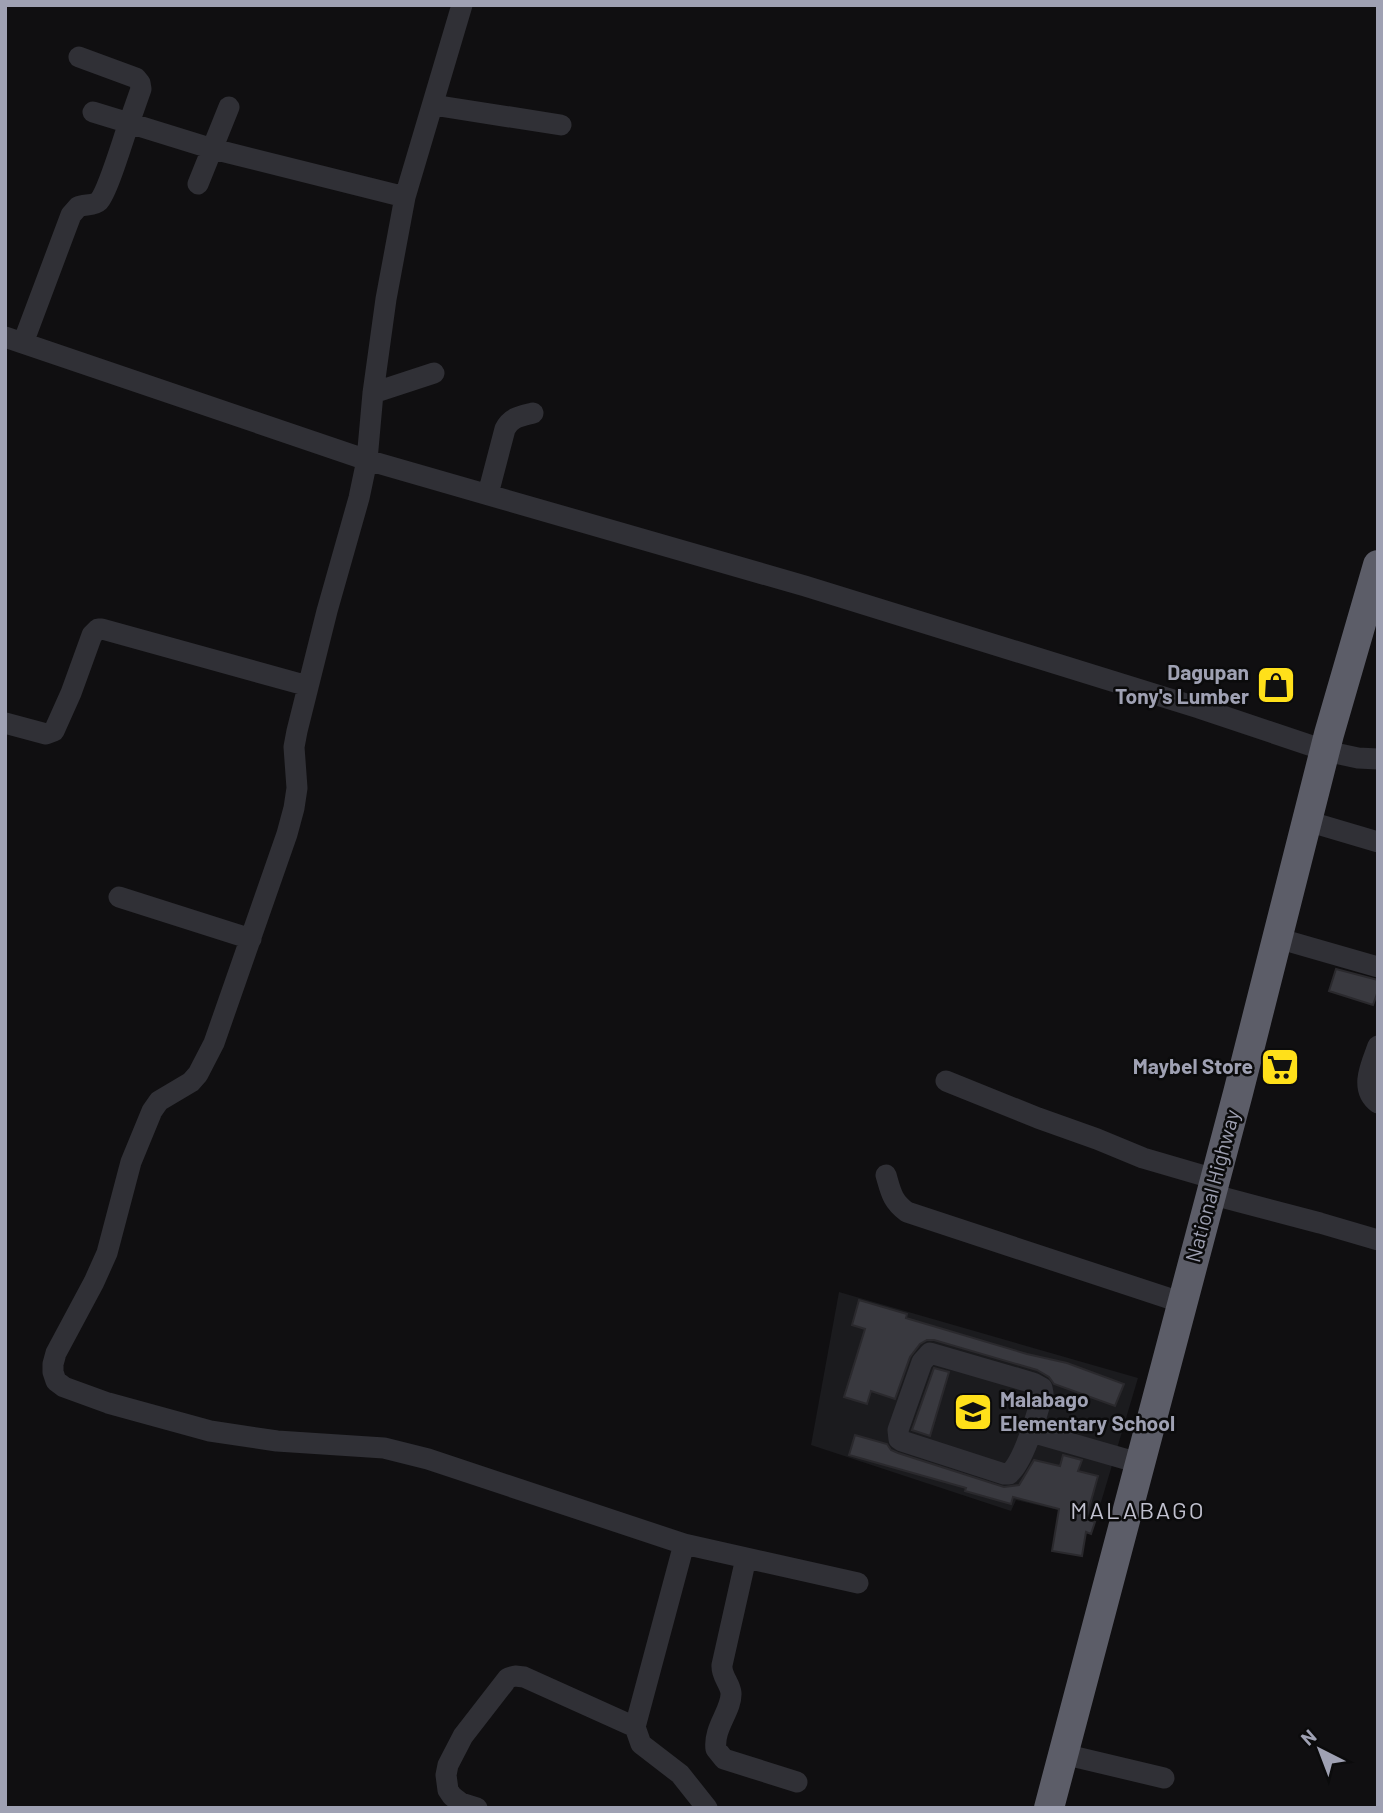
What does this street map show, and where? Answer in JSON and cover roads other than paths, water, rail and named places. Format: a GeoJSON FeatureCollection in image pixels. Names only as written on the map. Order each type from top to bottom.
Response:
{"type":"FeatureCollection","features":[{"type":"Feature","properties":{"kind":"highway","name":"National Highway"},"geometry":{"type":"LineString","coordinates":[[1049,1808],[1183,1303],[1325,750],[1378,565]]}},
{"type":"Feature","properties":{"kind":"street"},"geometry":{"type":"LineString","coordinates":[[462,5],[405,197],[386,299],[367,460],[294,747],[297,788],[287,834],[204,1065],[191,1082],[166,1095],[152,1111],[131,1162],[107,1253],[56,1353],[53,1372],[56,1381],[64,1387],[108,1403],[210,1431],[277,1441],[384,1448],[428,1459],[684,1544],[858,1583]]}},
{"type":"Feature","properties":{"kind":"street"},"geometry":{"type":"LineString","coordinates":[[79,57],[136,78],[141,89],[100,199],[94,204],[78,206],[71,215],[14,340],[367,460],[805,586],[1325,750],[1358,758],[1378,759]]}},
{"type":"Feature","properties":{"kind":"street"},"geometry":{"type":"LineString","coordinates":[[433,105],[561,125]]}},
{"type":"Feature","properties":{"kind":"street"},"geometry":{"type":"LineString","coordinates":[[198,184],[229,107]]}},
{"type":"Feature","properties":{"kind":"street"},"geometry":{"type":"LineString","coordinates":[[93,112],[213,149],[405,197]]}},
{"type":"Feature","properties":{"kind":"street"},"geometry":{"type":"LineString","coordinates":[[373,393],[434,373]]}},
{"type":"Feature","properties":{"kind":"street"},"geometry":{"type":"LineString","coordinates":[[488,494],[505,429],[515,418],[533,413]]}},
{"type":"Feature","properties":{"kind":"street"},"geometry":{"type":"LineString","coordinates":[[5,723],[46,734],[54,732],[92,635],[98,629],[308,686]]}},
{"type":"Feature","properties":{"kind":"street"},"geometry":{"type":"LineString","coordinates":[[1307,821],[1378,842]]}},
{"type":"Feature","properties":{"kind":"street"},"geometry":{"type":"LineString","coordinates":[[118,897],[251,939]]}},
{"type":"Feature","properties":{"kind":"street"},"geometry":{"type":"LineString","coordinates":[[1277,938],[1378,967]]}},
{"type":"Feature","properties":{"kind":"street"},"geometry":{"type":"LineString","coordinates":[[1378,1046],[1366,1087],[1378,1104]]}},
{"type":"Feature","properties":{"kind":"street"},"geometry":{"type":"LineString","coordinates":[[946,1081],[1213,1187],[1378,1240]]}},
{"type":"Feature","properties":{"kind":"street"},"geometry":{"type":"LineString","coordinates":[[887,1174],[897,1205],[907,1212],[1183,1303]]}},
{"type":"Feature","properties":{"kind":"street"},"geometry":{"type":"LineString","coordinates":[[930,1353],[1039,1385],[1043,1393],[1031,1432],[1013,1471],[1004,1474],[902,1441],[898,1435],[922,1362],[930,1353]]}},
{"type":"Feature","properties":{"kind":"street"},"geometry":{"type":"LineString","coordinates":[[1031,1432],[1139,1463]]}},
{"type":"Feature","properties":{"kind":"street"},"geometry":{"type":"LineString","coordinates":[[684,1544],[635,1727],[641,1744],[680,1774],[707,1808]]}},
{"type":"Feature","properties":{"kind":"street"},"geometry":{"type":"LineString","coordinates":[[746,1558],[722,1665],[730,1697],[716,1736],[716,1749],[724,1759],[797,1782]]}},
{"type":"Feature","properties":{"kind":"street"},"geometry":{"type":"LineString","coordinates":[[477,1808],[461,1804],[452,1796],[448,1790],[446,1775],[448,1765],[463,1736],[508,1678],[524,1677],[635,1727]]}},
{"type":"Feature","properties":{"kind":"street"},"geometry":{"type":"LineString","coordinates":[[1063,1754],[1164,1778]]}},
{"type":"Feature","properties":{"kind":"place","name":"Dagupan Tony's Lumber"},"geometry":{"type":"Point","coordinates":[1276,685]}},
{"type":"Feature","properties":{"kind":"place","name":"Maybel Store"},"geometry":{"type":"Point","coordinates":[1280,1067]}},
{"type":"Feature","properties":{"kind":"place","name":"Malabago Elementary School"},"geometry":{"type":"Point","coordinates":[973,1412]}},
{"type":"Feature","properties":{"kind":"district","name":"MALABAGO"},"geometry":{"type":"Point","coordinates":[1138,1511]}}]}
